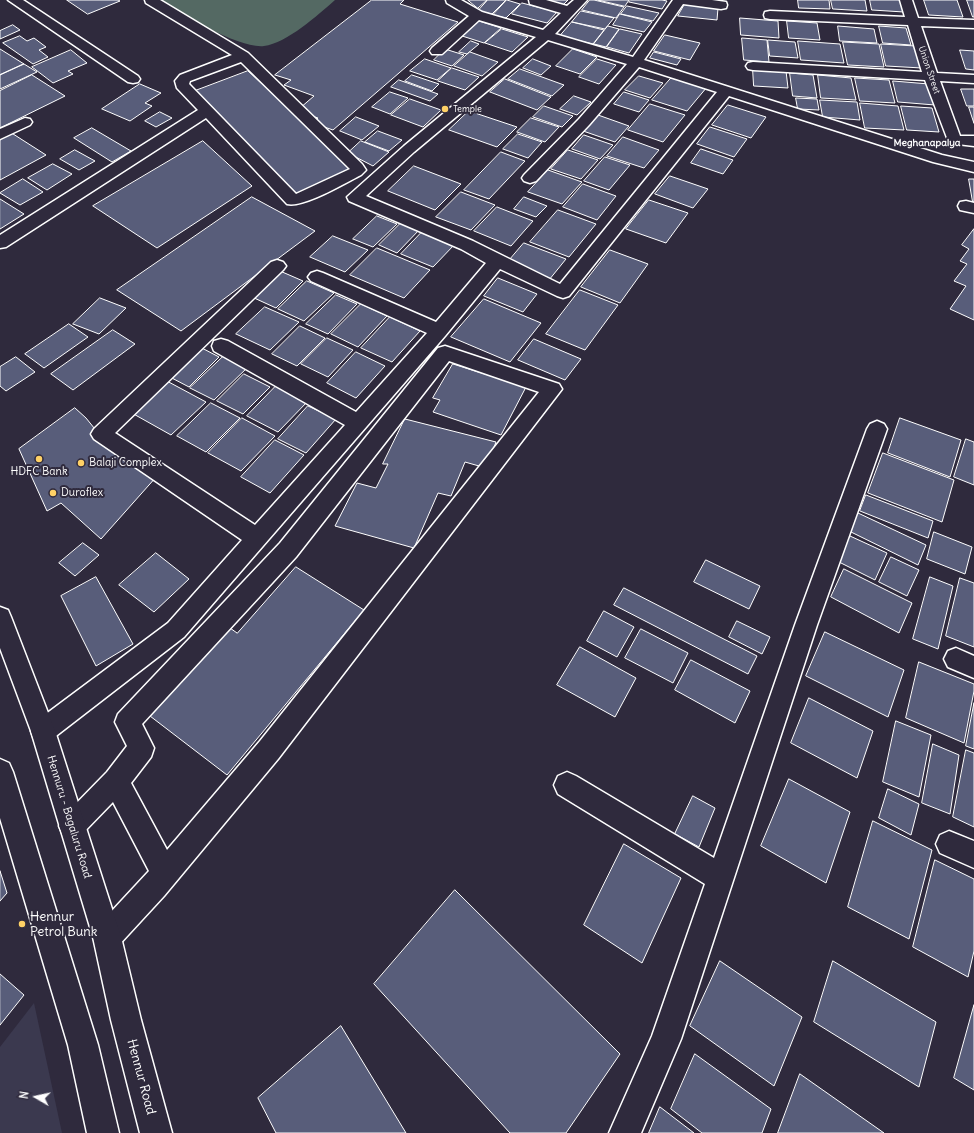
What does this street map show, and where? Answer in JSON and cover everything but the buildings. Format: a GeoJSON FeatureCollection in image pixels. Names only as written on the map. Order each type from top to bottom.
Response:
{"type":"FeatureCollection","features":[{"type":"Feature","properties":{"kind":"street"},"geometry":{"type":"LineString","coordinates":[[14,0],[134,79]]}},
{"type":"Feature","properties":{"kind":"street"},"geometry":{"type":"LineString","coordinates":[[151,0],[243,56],[357,167],[358,170],[299,199],[293,200],[206,111],[182,84],[182,81],[185,78],[243,56]]}},
{"type":"Feature","properties":{"kind":"street"},"geometry":{"type":"LineString","coordinates":[[581,0],[545,36],[409,149],[355,197],[467,245],[563,292],[725,91]]}},
{"type":"Feature","properties":{"kind":"street"},"geometry":{"type":"LineString","coordinates":[[530,178],[584,122],[636,62],[679,0]]}},
{"type":"Feature","properties":{"kind":"street"},"geometry":{"type":"LineString","coordinates":[[683,0],[721,5]]}},
{"type":"Feature","properties":{"kind":"street","name":"Union Street"},"geometry":{"type":"LineString","coordinates":[[906,0],[931,77],[954,140],[974,141]]}},
{"type":"Feature","properties":{"kind":"street"},"geometry":{"type":"LineString","coordinates":[[454,1],[477,15],[636,62],[938,159],[974,167]]}},
{"type":"Feature","properties":{"kind":"street"},"geometry":{"type":"LineString","coordinates":[[535,1],[570,11]]}},
{"type":"Feature","properties":{"kind":"street"},"geometry":{"type":"LineString","coordinates":[[437,51],[477,15]]}},
{"type":"Feature","properties":{"kind":"street"},"geometry":{"type":"LineString","coordinates":[[770,15],[974,24]]}},
{"type":"Feature","properties":{"kind":"street"},"geometry":{"type":"LineString","coordinates":[[753,66],[974,79]]}},
{"type":"Feature","properties":{"kind":"street"},"geometry":{"type":"LineString","coordinates":[[0,243],[206,111]]}},
{"type":"Feature","properties":{"kind":"street"},"geometry":{"type":"LineString","coordinates":[[0,135],[25,122]]}},
{"type":"Feature","properties":{"kind":"street"},"geometry":{"type":"LineString","coordinates":[[42,731],[176,630],[439,331],[497,261]]}},
{"type":"Feature","properties":{"kind":"street"},"geometry":{"type":"LineString","coordinates":[[257,538],[101,434],[277,266]]}},
{"type":"Feature","properties":{"kind":"street"},"geometry":{"type":"LineString","coordinates":[[317,277],[439,331]]}},
{"type":"Feature","properties":{"kind":"street"},"geometry":{"type":"LineString","coordinates":[[222,346],[358,423]]}},
{"type":"Feature","properties":{"kind":"street"},"geometry":{"type":"LineString","coordinates":[[72,826],[116,781],[142,748],[128,722],[288,550],[445,353],[552,389],[269,750],[165,873],[107,937]]}},
{"type":"Feature","properties":{"kind":"street"},"geometry":{"type":"LineString","coordinates":[[626,1133],[666,1039],[806,625],[877,429]]}},
{"type":"Feature","properties":{"kind":"street","name":"Hennuru - Bagaluru Road"},"geometry":{"type":"LineString","coordinates":[[0,617],[42,731],[107,937],[126,1020]]}},
{"type":"Feature","properties":{"kind":"street"},"geometry":{"type":"LineString","coordinates":[[0,772],[14,825],[83,1045],[103,1133]]}},
{"type":"Feature","properties":{"kind":"street"},"geometry":{"type":"LineString","coordinates":[[116,781],[165,873]]}},
{"type":"Feature","properties":{"kind":"street"},"geometry":{"type":"LineString","coordinates":[[567,785],[721,878]]}},
{"type":"Feature","properties":{"kind":"street"},"geometry":{"type":"LineString","coordinates":[[949,844],[974,856]]}},
{"type":"Feature","properties":{"kind":"street","name":"Hennur Road"},"geometry":{"type":"LineString","coordinates":[[126,1020],[156,1133]]}},
{"type":"Feature","properties":{"kind":"shaded area"},"geometry":{"type":"Polygon","coordinates":[[[34,1003],[62,1133],[0,1133],[0,1047],[34,1003]]]}},
{"type":"Feature","properties":{"kind":"green space"},"geometry":{"type":"Polygon","coordinates":[[[159,0],[335,0],[302,28],[282,40],[264,46],[240,42],[210,29],[181,14],[159,0]]]}},
{"type":"Feature","properties":{"kind":"place","name":"Temple"},"geometry":{"type":"Point","coordinates":[445,109]}},
{"type":"Feature","properties":{"kind":"place","name":"HDFC Bank"},"geometry":{"type":"Point","coordinates":[39,459]}},
{"type":"Feature","properties":{"kind":"place","name":"Balaji Complex"},"geometry":{"type":"Point","coordinates":[81,463]}},
{"type":"Feature","properties":{"kind":"place","name":"Duroflex"},"geometry":{"type":"Point","coordinates":[53,493]}},
{"type":"Feature","properties":{"kind":"place","name":"Hennur Petrol Bunk"},"geometry":{"type":"Point","coordinates":[22,924]}},
{"type":"Feature","properties":{"kind":"district","name":"Meghanapalya"},"geometry":{"type":"Point","coordinates":[927,143]}}]}
